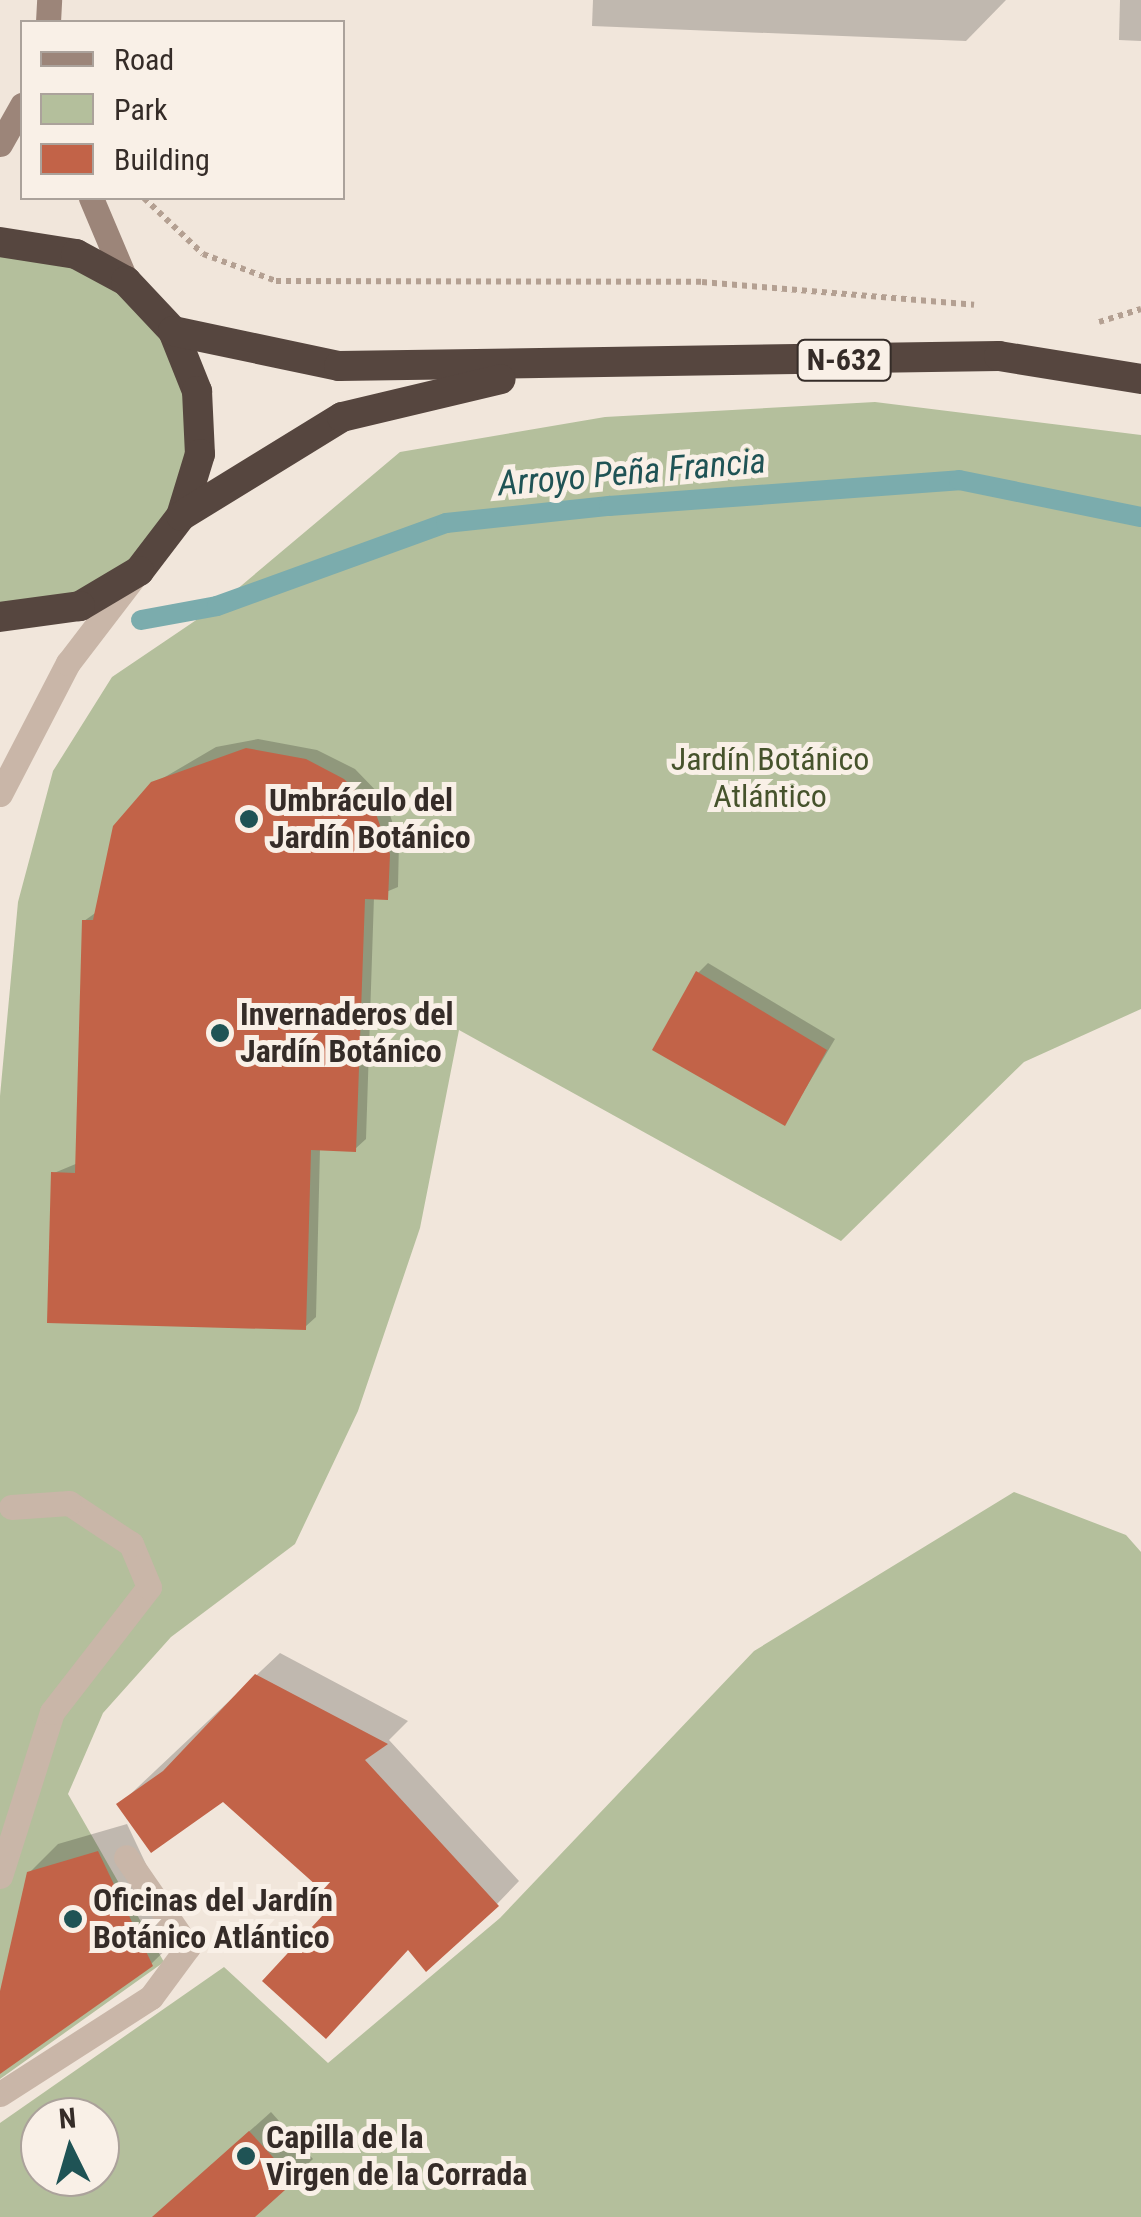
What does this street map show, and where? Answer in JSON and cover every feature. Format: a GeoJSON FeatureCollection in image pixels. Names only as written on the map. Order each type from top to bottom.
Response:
{"type":"FeatureCollection","features":[{"type":"Feature","properties":{"kind":"highway"},"geometry":{"type":"LineString","coordinates":[[0,242],[76,254],[126,281],[172,331],[197,391],[200,454],[181,516]]}},
{"type":"Feature","properties":{"kind":"highway","name":"N-632"},"geometry":{"type":"LineString","coordinates":[[172,331],[340,366],[545,368],[999,356],[1141,379]]}},
{"type":"Feature","properties":{"kind":"highway","name":"N-632"},"geometry":{"type":"LineString","coordinates":[[0,616],[80,606],[140,571],[181,516],[342,417],[545,368]]}},
{"type":"Feature","properties":{"kind":"street"},"geometry":{"type":"LineString","coordinates":[[0,144],[20,109]]}},
{"type":"Feature","properties":{"kind":"street"},"geometry":{"type":"LineString","coordinates":[[92,200],[126,281]]}},
{"type":"Feature","properties":{"kind":"street"},"geometry":{"type":"LineString","coordinates":[[0,794],[68,663],[140,571]]}},
{"type":"Feature","properties":{"kind":"street"},"geometry":{"type":"LineString","coordinates":[[0,1876],[52,1712],[149,1586],[131,1544],[70,1504],[11,1508]]}},
{"type":"Feature","properties":{"kind":"street"},"geometry":{"type":"LineString","coordinates":[[0,2094],[152,1997],[188,1948],[126,1856]]}},
{"type":"Feature","properties":{"kind":"path"},"geometry":{"type":"LineString","coordinates":[[146,200],[203,254],[276,281],[702,282],[981,306]]}},
{"type":"Feature","properties":{"kind":"path"},"geometry":{"type":"LineString","coordinates":[[1090,325],[1141,309]]}},
{"type":"Feature","properties":{"kind":"green space"},"geometry":{"type":"Polygon","coordinates":[[[0,242],[76,254],[173,331],[200,454],[139,571],[0,617],[0,242]]]}},
{"type":"Feature","properties":{"kind":"green space","name":"Jardín Botánico Atlántico"},"geometry":{"type":"Polygon","coordinates":[[[875,402],[1141,435],[1141,1009],[1024,1062],[841,1241],[459,1030],[420,1228],[358,1411],[295,1544],[171,1637],[103,1713],[68,1794],[164,1962],[0,2079],[0,1096],[18,902],[53,771],[112,677],[217,606],[400,452],[605,417],[875,402]]]}},
{"type":"Feature","properties":{"kind":"green space"},"geometry":{"type":"Polygon","coordinates":[[[1014,1492],[1126,1535],[1141,1552],[1141,2217],[0,2217],[0,2123],[20,2109],[20,2197],[120,2197],[120,2097],[37,2097],[224,1967],[328,2063],[500,1918],[754,1651],[1014,1492]]]}},
{"type":"Feature","properties":{"kind":"building"},"geometry":{"type":"Polygon","coordinates":[[[246,748],[306,759],[344,779],[375,811],[390,854],[388,900],[365,899],[356,1152],[311,1150],[306,1330],[47,1323],[51,1172],[75,1173],[82,920],[93,920],[113,826],[151,782],[246,748]]]}},
{"type":"Feature","properties":{"kind":"building"},"geometry":{"type":"Polygon","coordinates":[[[696,971],[827,1050],[785,1126],[652,1050],[696,971]]]}},
{"type":"Feature","properties":{"kind":"building"},"geometry":{"type":"Polygon","coordinates":[[[255,1674],[388,1744],[365,1760],[499,1906],[426,1972],[408,1950],[326,2039],[262,1981],[335,1902],[223,1802],[151,1853],[116,1804],[163,1771],[255,1674]]]}},
{"type":"Feature","properties":{"kind":"building","name":"Oficinas del Jardín Botánico Atlántico"},"geometry":{"type":"Polygon","coordinates":[[[98,1851],[153,1966],[0,2074],[0,1991],[27,1872],[98,1851]]]}},
{"type":"Feature","properties":{"kind":"building","name":"Capilla de la Virgen de la Corrada"},"geometry":{"type":"Polygon","coordinates":[[[249,2131],[295,2181],[255,2217],[152,2217],[249,2131]]]}},
{"type":"Feature","properties":{"kind":"waterway","name":"Arroyo Peña Francia"},"geometry":{"type":"LineString","coordinates":[[141,620],[217,606],[446,523],[609,506],[959,480],[1141,517]]}},
{"type":"Feature","properties":{"kind":"place","name":"Umbráculo del Jardín Botánico"},"geometry":{"type":"Point","coordinates":[249,819]}},
{"type":"Feature","properties":{"kind":"place","name":"Invernaderos del Jardín Botánico"},"geometry":{"type":"Point","coordinates":[220,1033]}},
{"type":"Feature","properties":{"kind":"place","name":"Oficinas del Jardín Botánico Atlántico"},"geometry":{"type":"Point","coordinates":[73,1919]}},
{"type":"Feature","properties":{"kind":"place","name":"Capilla de la Virgen de la Corrada"},"geometry":{"type":"Point","coordinates":[246,2156]}}]}
